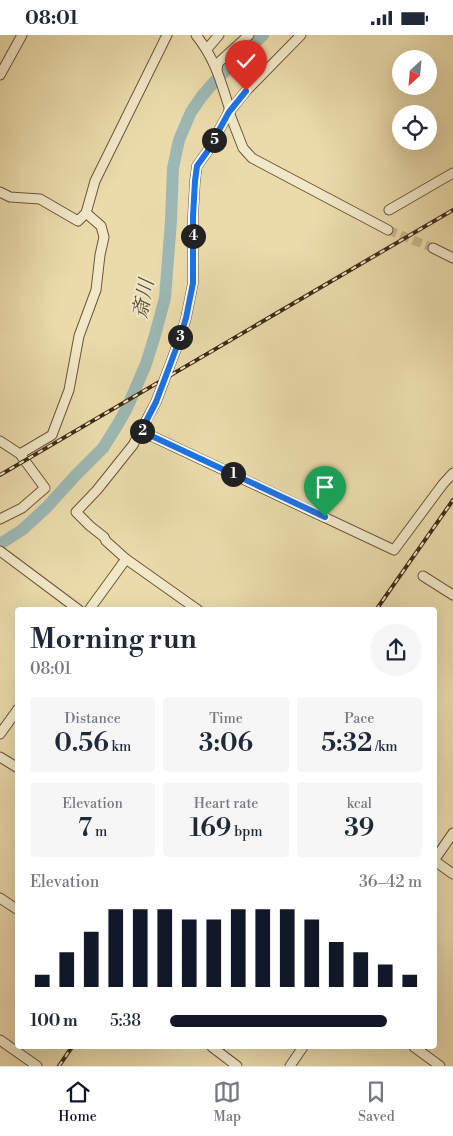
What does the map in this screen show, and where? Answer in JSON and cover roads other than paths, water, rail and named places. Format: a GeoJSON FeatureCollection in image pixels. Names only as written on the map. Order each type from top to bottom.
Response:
{"type":"FeatureCollection","features":[{"type":"Feature","properties":{"kind":"street"},"geometry":{"type":"LineString","coordinates":[[0,75],[22,35]]}},
{"type":"Feature","properties":{"kind":"street"},"geometry":{"type":"LineString","coordinates":[[0,192],[10,197],[40,199],[78,221],[86,213],[95,181],[167,35]]}},
{"type":"Feature","properties":{"kind":"street"},"geometry":{"type":"LineString","coordinates":[[196,35],[207,49],[217,70],[243,148],[252,159],[388,230]]}},
{"type":"Feature","properties":{"kind":"street"},"geometry":{"type":"LineString","coordinates":[[207,49],[219,35]]}},
{"type":"Feature","properties":{"kind":"street"},"geometry":{"type":"LineString","coordinates":[[217,70],[218,63],[248,35]]}},
{"type":"Feature","properties":{"kind":"street"},"geometry":{"type":"LineString","coordinates":[[194,607],[126,559],[76,512],[134,445],[156,402],[179,341],[193,283],[194,190],[197,166],[207,152],[229,109],[301,35]]}},
{"type":"Feature","properties":{"kind":"street"},"geometry":{"type":"LineString","coordinates":[[389,210],[453,173]]}},
{"type":"Feature","properties":{"kind":"street"},"geometry":{"type":"LineString","coordinates":[[20,454],[52,435],[69,390],[79,336],[96,291],[104,237],[101,227],[86,213]]}},
{"type":"Feature","properties":{"kind":"street"},"geometry":{"type":"LineString","coordinates":[[433,248],[453,258]]}},
{"type":"Feature","properties":{"kind":"street"},"geometry":{"type":"LineString","coordinates":[[141,431],[394,550],[453,473]]}},
{"type":"Feature","properties":{"kind":"street"},"geometry":{"type":"LineString","coordinates":[[0,441],[20,454],[45,488],[22,509],[0,519]]}},
{"type":"Feature","properties":{"kind":"street"},"geometry":{"type":"LineString","coordinates":[[0,551],[75,607]]}},
{"type":"Feature","properties":{"kind":"street"},"geometry":{"type":"LineString","coordinates":[[91,607],[126,559]]}},
{"type":"Feature","properties":{"kind":"street"},"geometry":{"type":"LineString","coordinates":[[423,576],[453,595]]}},
{"type":"Feature","properties":{"kind":"street"},"geometry":{"type":"LineString","coordinates":[[0,734],[15,713]]}},
{"type":"Feature","properties":{"kind":"street"},"geometry":{"type":"LineString","coordinates":[[0,757],[15,766]]}},
{"type":"Feature","properties":{"kind":"street"},"geometry":{"type":"LineString","coordinates":[[437,857],[453,833]]}},
{"type":"Feature","properties":{"kind":"street"},"geometry":{"type":"LineString","coordinates":[[437,862],[453,874]]}},
{"type":"Feature","properties":{"kind":"street"},"geometry":{"type":"LineString","coordinates":[[0,898],[15,909]]}},
{"type":"Feature","properties":{"kind":"street"},"geometry":{"type":"LineString","coordinates":[[0,1040],[37,1066]]}},
{"type":"Feature","properties":{"kind":"street"},"geometry":{"type":"LineString","coordinates":[[215,1049],[237,1066]]}},
{"type":"Feature","properties":{"kind":"street"},"geometry":{"type":"LineString","coordinates":[[290,1066],[302,1049]]}},
{"type":"Feature","properties":{"kind":"street"},"geometry":{"type":"LineString","coordinates":[[417,1049],[440,1066]]}},
{"type":"Feature","properties":{"kind":"waterway","name":"斎川"},"geometry":{"type":"LineString","coordinates":[[0,544],[22,530],[47,507],[103,448],[127,408],[146,364],[165,298],[173,168],[179,140],[191,112],[202,96],[263,35]]}},
{"type":"Feature","properties":{"kind":"tunnel"},"geometry":{"type":"LineString","coordinates":[[388,230],[433,248]]}},
{"type":"Feature","properties":{"kind":"railway"},"geometry":{"type":"LineString","coordinates":[[0,475],[453,210]]}},
{"type":"Feature","properties":{"kind":"railway"},"geometry":{"type":"LineString","coordinates":[[378,607],[453,500]]}},
{"type":"Feature","properties":{"kind":"railway"},"geometry":{"type":"LineString","coordinates":[[59,1066],[71,1049]]}}]}
